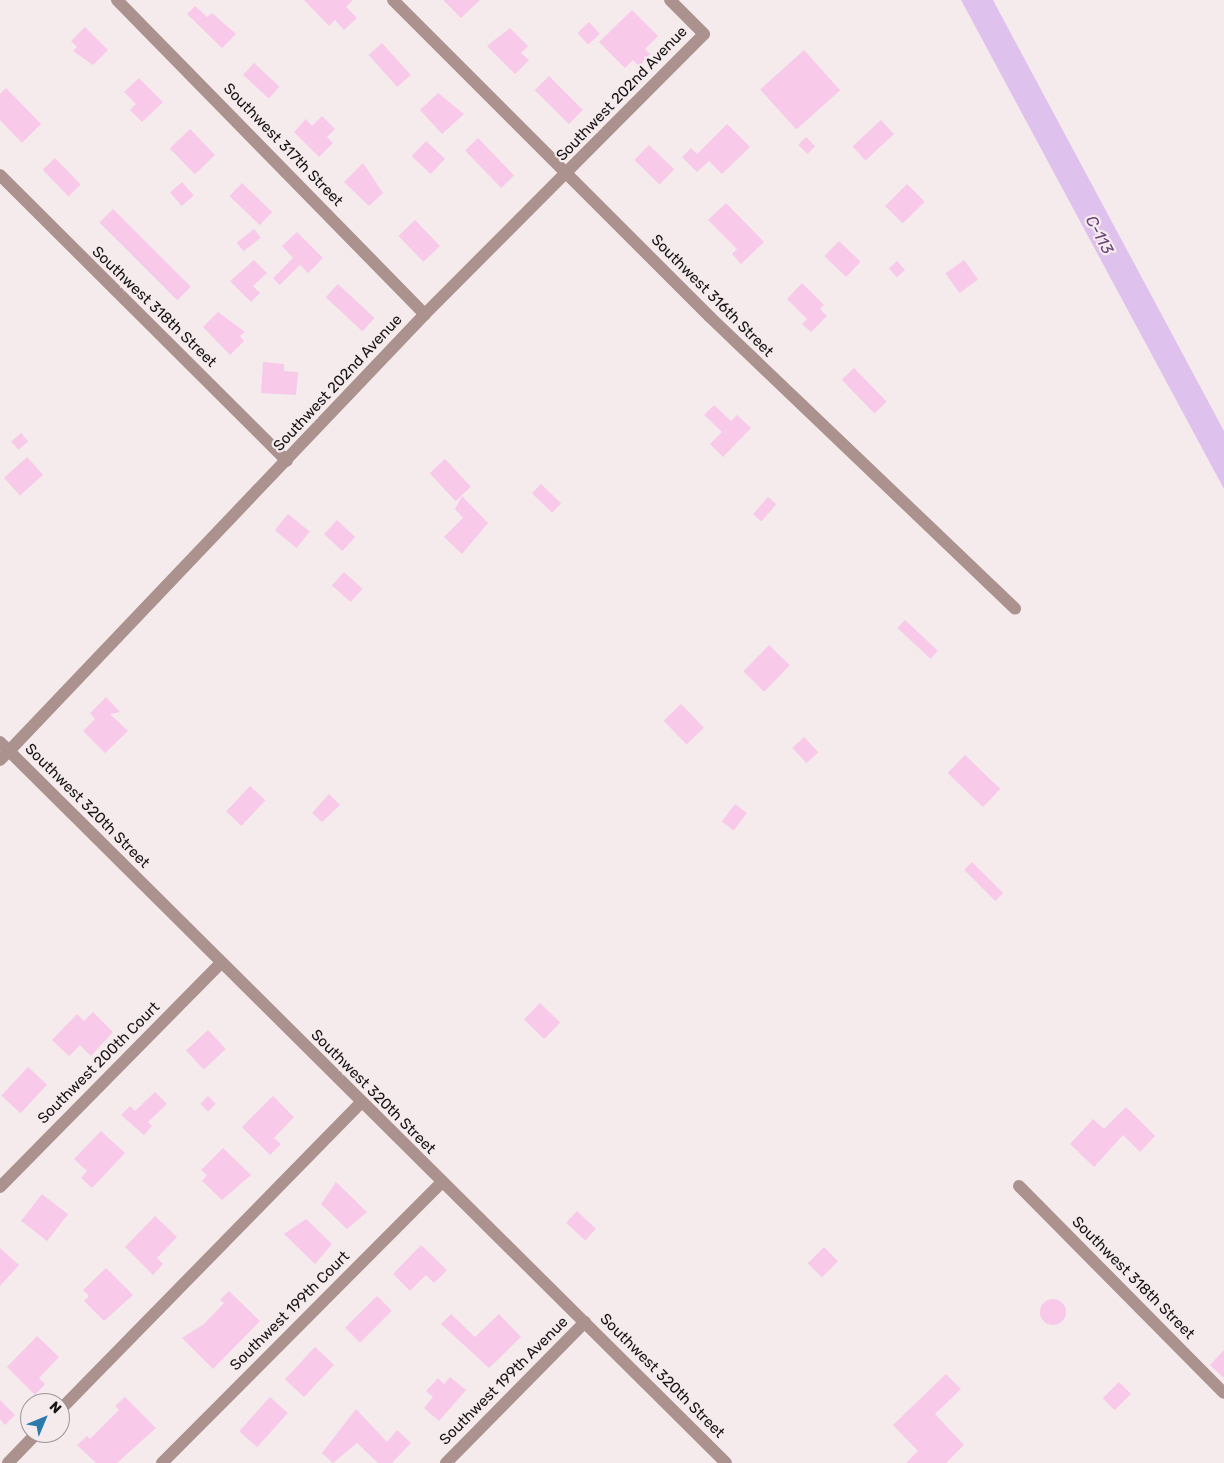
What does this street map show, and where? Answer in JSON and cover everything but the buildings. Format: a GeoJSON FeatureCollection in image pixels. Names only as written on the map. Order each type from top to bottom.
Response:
{"type":"FeatureCollection","features":[{"type":"Feature","properties":{"kind":"street","name":"Southwest 317th Street"},"geometry":{"type":"LineString","coordinates":[[117,0],[425,314]]}},
{"type":"Feature","properties":{"kind":"street","name":"Southwest 316th Street"},"geometry":{"type":"LineString","coordinates":[[393,0],[710,318],[1014,608]]}},
{"type":"Feature","properties":{"kind":"street","name":"Southwest 202nd Avenue"},"geometry":{"type":"LineString","coordinates":[[3,751],[287,460],[425,314],[568,174],[704,34],[670,0]]}},
{"type":"Feature","properties":{"kind":"street","name":"Southwest 318th Street"},"geometry":{"type":"LineString","coordinates":[[0,175],[287,460]]}},
{"type":"Feature","properties":{"kind":"street","name":"Southwest 320th Street"},"geometry":{"type":"LineString","coordinates":[[3,751],[221,963],[441,1183],[585,1322],[726,1463]]}},
{"type":"Feature","properties":{"kind":"street","name":"Southwest 200th Court"},"geometry":{"type":"LineString","coordinates":[[0,1187],[221,963]]}},
{"type":"Feature","properties":{"kind":"street"},"geometry":{"type":"LineString","coordinates":[[70,1400],[361,1103]]}},
{"type":"Feature","properties":{"kind":"street","name":"Southwest 199th Court"},"geometry":{"type":"LineString","coordinates":[[162,1463],[441,1183]]}},
{"type":"Feature","properties":{"kind":"street","name":"Southwest 318th Street"},"geometry":{"type":"LineString","coordinates":[[1018,1186],[1224,1393]]}},
{"type":"Feature","properties":{"kind":"street","name":"Southwest 199th Avenue"},"geometry":{"type":"LineString","coordinates":[[446,1463],[585,1322]]}},
{"type":"Feature","properties":{"kind":"street"},"geometry":{"type":"LineString","coordinates":[[8,1463],[27,1443]]}},
{"type":"Feature","properties":{"kind":"water","name":"C-113"},"geometry":{"type":"Polygon","coordinates":[[[961,0],[993,0],[1224,431],[1224,489],[961,0]]]}}]}
